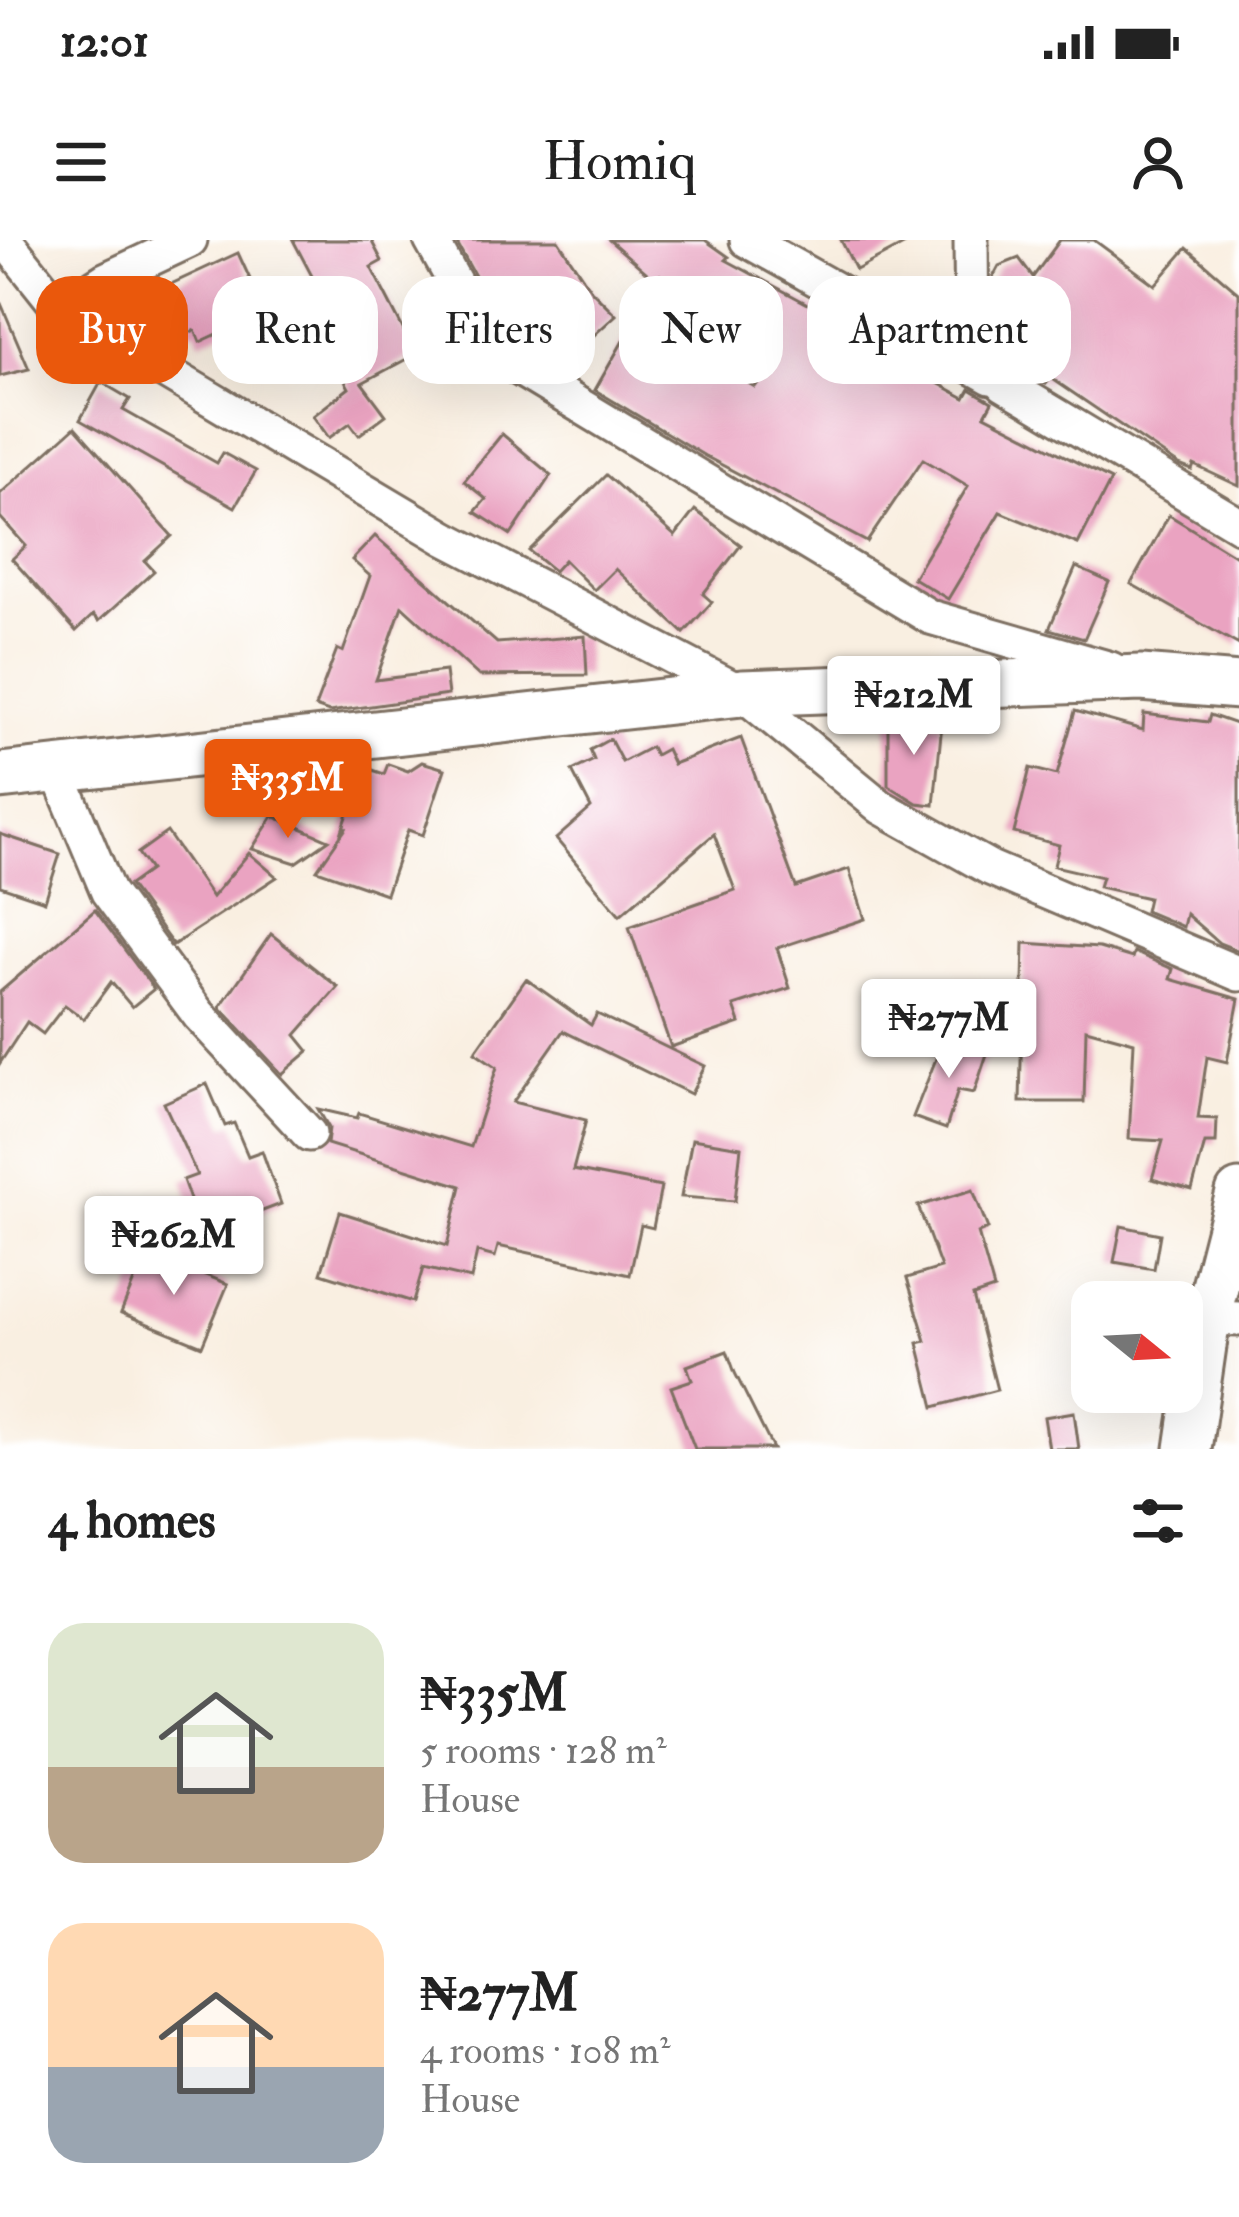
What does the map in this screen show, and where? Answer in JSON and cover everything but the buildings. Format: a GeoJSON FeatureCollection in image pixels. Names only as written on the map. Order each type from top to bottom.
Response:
{"type":"FeatureCollection","features":[{"type":"Feature","properties":{"kind":"street"},"geometry":{"type":"LineString","coordinates":[[5,240],[36,279]]}},
{"type":"Feature","properties":{"kind":"street"},"geometry":{"type":"LineString","coordinates":[[114,276],[190,240]]}},
{"type":"Feature","properties":{"kind":"street"},"geometry":{"type":"LineString","coordinates":[[431,240],[483,333],[508,362],[930,617],[1141,678]]}},
{"type":"Feature","properties":{"kind":"street"},"geometry":{"type":"LineString","coordinates":[[747,240],[811,276]]}},
{"type":"Feature","properties":{"kind":"street"},"geometry":{"type":"LineString","coordinates":[[975,276],[977,242]]}},
{"type":"Feature","properties":{"kind":"street"},"geometry":{"type":"LineString","coordinates":[[186,384],[445,538],[742,693],[881,807],[990,868],[1239,974]]}},
{"type":"Feature","properties":{"kind":"street"},"geometry":{"type":"LineString","coordinates":[[1004,384],[1239,525]]}},
{"type":"Feature","properties":{"kind":"street"},"geometry":{"type":"LineString","coordinates":[[0,776],[742,693],[1141,678],[1239,686]]}},
{"type":"Feature","properties":{"kind":"street"},"geometry":{"type":"LineString","coordinates":[[56,768],[108,892],[199,1015],[309,1134]]}},
{"type":"Feature","properties":{"kind":"street"},"geometry":{"type":"LineString","coordinates":[[1188,1449],[1223,1318],[1239,1193]]}}]}
